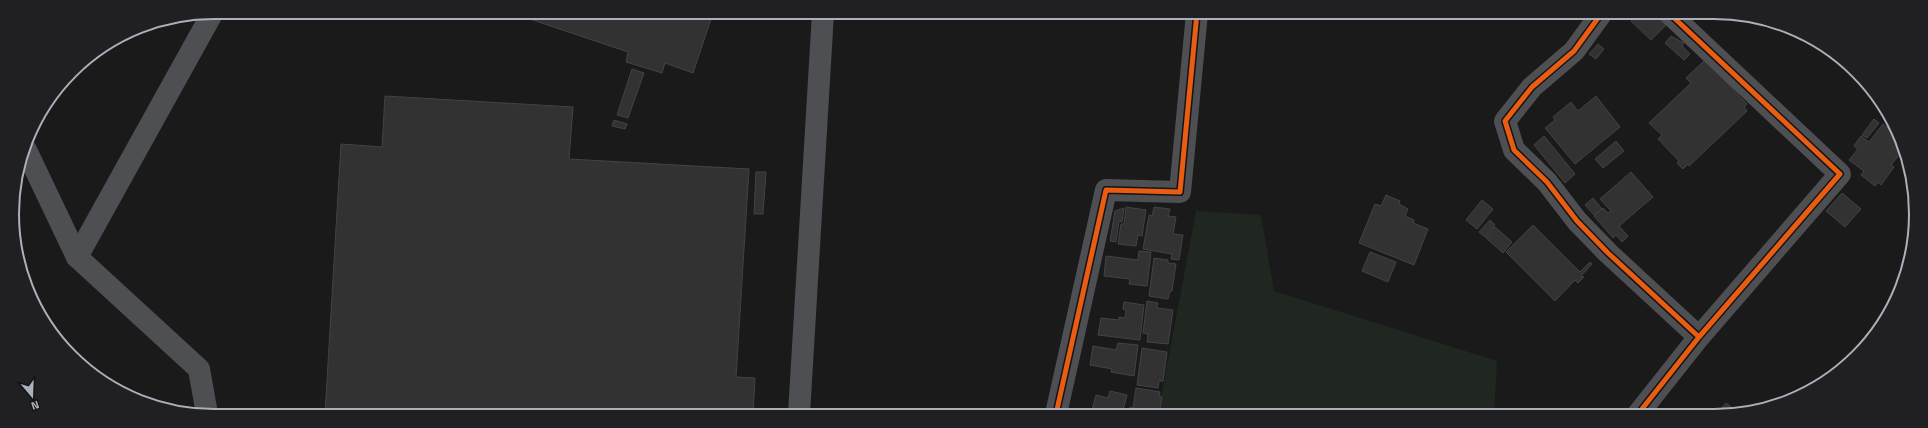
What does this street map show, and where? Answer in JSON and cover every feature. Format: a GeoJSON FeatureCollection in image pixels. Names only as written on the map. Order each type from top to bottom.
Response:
{"type":"FeatureCollection","features":[{"type":"Feature","properties":{"kind":"street"},"geometry":{"type":"LineString","coordinates":[[77,257],[209,19]]}},
{"type":"Feature","properties":{"kind":"street"},"geometry":{"type":"LineString","coordinates":[[799,409],[823,19]]}},
{"type":"Feature","properties":{"kind":"street"},"geometry":{"type":"LineString","coordinates":[[1057,409],[1106,190],[1180,192],[1196,19]]}},
{"type":"Feature","properties":{"kind":"street"},"geometry":{"type":"LineString","coordinates":[[1597,19],[1574,51],[1532,87],[1504,121],[1514,150],[1547,182],[1577,221],[1608,253],[1699,337]]}},
{"type":"Feature","properties":{"kind":"street"},"geometry":{"type":"LineString","coordinates":[[1642,409],[1699,337],[1840,174],[1675,19]]}},
{"type":"Feature","properties":{"kind":"street"},"geometry":{"type":"LineString","coordinates":[[28,155],[77,257],[199,369],[206,409]]}},
{"type":"Feature","properties":{"kind":"shaded area"},"geometry":{"type":"Polygon","coordinates":[[[1196,211],[1261,215],[1274,291],[1497,361],[1494,409],[1159,409],[1196,211]]]}},
{"type":"Feature","properties":{"kind":"building"},"geometry":{"type":"Polygon","coordinates":[[[530,19],[711,19],[693,73],[665,63],[662,73],[626,62],[628,52],[530,19]]]}},
{"type":"Feature","properties":{"kind":"building"},"geometry":{"type":"Polygon","coordinates":[[[1633,19],[1659,19],[1666,25],[1651,40],[1631,21],[1633,19]]]}},
{"type":"Feature","properties":{"kind":"building"},"geometry":{"type":"Polygon","coordinates":[[[1671,36],[1684,43],[1682,46],[1690,54],[1684,60],[1665,43],[1671,36]]]}},
{"type":"Feature","properties":{"kind":"building"},"geometry":{"type":"Polygon","coordinates":[[[1598,44],[1604,49],[1596,59],[1589,54],[1598,44]]]}},
{"type":"Feature","properties":{"kind":"building"},"geometry":{"type":"Polygon","coordinates":[[[1705,60],[1747,104],[1744,107],[1747,111],[1689,166],[1688,164],[1683,169],[1677,163],[1679,161],[1658,139],[1662,135],[1649,123],[1691,83],[1686,78],[1705,60]]]}},
{"type":"Feature","properties":{"kind":"building"},"geometry":{"type":"Polygon","coordinates":[[[632,69],[644,73],[628,118],[617,115],[632,69]]]}},
{"type":"Feature","properties":{"kind":"building"},"geometry":{"type":"Polygon","coordinates":[[[385,96],[573,107],[569,159],[749,169],[736,377],[755,378],[753,409],[325,409],[341,144],[382,147],[385,96]]]}},
{"type":"Feature","properties":{"kind":"building"},"geometry":{"type":"Polygon","coordinates":[[[1596,96],[1620,127],[1575,164],[1545,128],[1555,120],[1553,117],[1571,102],[1578,111],[1596,96]]]}},
{"type":"Feature","properties":{"kind":"building"},"geometry":{"type":"Polygon","coordinates":[[[1874,119],[1879,123],[1867,138],[1862,135],[1874,119]]]}},
{"type":"Feature","properties":{"kind":"building"},"geometry":{"type":"Polygon","coordinates":[[[614,120],[627,124],[625,129],[612,126],[614,120]]]}},
{"type":"Feature","properties":{"kind":"building"},"geometry":{"type":"Polygon","coordinates":[[[1883,124],[1890,130],[1899,151],[1900,154],[1891,165],[1894,167],[1881,185],[1878,182],[1875,186],[1861,175],[1864,171],[1849,160],[1858,149],[1854,146],[1861,136],[1869,142],[1883,124]]]}},
{"type":"Feature","properties":{"kind":"building"},"geometry":{"type":"Polygon","coordinates":[[[1544,136],[1575,174],[1565,183],[1534,145],[1544,136]]]}},
{"type":"Feature","properties":{"kind":"building"},"geometry":{"type":"Polygon","coordinates":[[[1616,141],[1624,151],[1603,168],[1595,159],[1616,141]]]}},
{"type":"Feature","properties":{"kind":"building"},"geometry":{"type":"Polygon","coordinates":[[[756,172],[766,172],[763,214],[754,214],[756,172]]]}},
{"type":"Feature","properties":{"kind":"building"},"geometry":{"type":"Polygon","coordinates":[[[1631,172],[1653,197],[1619,226],[1628,236],[1622,242],[1616,235],[1613,238],[1594,216],[1603,208],[1608,213],[1611,211],[1600,199],[1631,172]]]}},
{"type":"Feature","properties":{"kind":"building"},"geometry":{"type":"Polygon","coordinates":[[[1842,193],[1861,209],[1845,227],[1826,211],[1842,193]]]}},
{"type":"Feature","properties":{"kind":"building"},"geometry":{"type":"Polygon","coordinates":[[[1386,195],[1400,201],[1399,204],[1408,209],[1405,216],[1414,220],[1413,223],[1428,229],[1414,265],[1359,243],[1375,204],[1381,206],[1386,195]]]}},
{"type":"Feature","properties":{"kind":"building"},"geometry":{"type":"Polygon","coordinates":[[[1593,198],[1602,209],[1594,215],[1585,205],[1593,198]]]}},
{"type":"Feature","properties":{"kind":"building"},"geometry":{"type":"Polygon","coordinates":[[[1482,200],[1493,209],[1477,229],[1466,220],[1482,200]]]}},
{"type":"Feature","properties":{"kind":"building"},"geometry":{"type":"Polygon","coordinates":[[[1126,207],[1146,210],[1142,236],[1138,235],[1136,246],[1118,244],[1121,224],[1124,224],[1126,207]]]}},
{"type":"Feature","properties":{"kind":"building"},"geometry":{"type":"Polygon","coordinates":[[[1154,207],[1170,209],[1168,216],[1176,217],[1173,234],[1183,235],[1179,260],[1171,259],[1172,254],[1143,249],[1149,215],[1152,216],[1154,207]]]}},
{"type":"Feature","properties":{"kind":"building"},"geometry":{"type":"Polygon","coordinates":[[[1124,208],[1122,222],[1119,221],[1116,242],[1110,241],[1115,211],[1124,208]]]}},
{"type":"Feature","properties":{"kind":"building"},"geometry":{"type":"Polygon","coordinates":[[[1490,220],[1495,225],[1485,237],[1479,232],[1490,220]]]}},
{"type":"Feature","properties":{"kind":"building"},"geometry":{"type":"Polygon","coordinates":[[[1533,225],[1580,272],[1590,262],[1592,264],[1581,276],[1584,277],[1578,283],[1575,280],[1555,301],[1506,252],[1533,225]]]}},
{"type":"Feature","properties":{"kind":"building"},"geometry":{"type":"Polygon","coordinates":[[[1495,227],[1512,242],[1503,253],[1486,238],[1495,227]]]}},
{"type":"Feature","properties":{"kind":"building"},"geometry":{"type":"Polygon","coordinates":[[[1139,251],[1151,252],[1147,286],[1129,284],[1130,279],[1104,276],[1106,256],[1138,260],[1139,251]]]}},
{"type":"Feature","properties":{"kind":"building"},"geometry":{"type":"Polygon","coordinates":[[[1370,252],[1396,262],[1388,282],[1362,271],[1370,252]]]}},
{"type":"Feature","properties":{"kind":"building"},"geometry":{"type":"Polygon","coordinates":[[[1154,258],[1168,260],[1168,263],[1176,264],[1172,291],[1170,291],[1168,299],[1149,296],[1154,258]]]}},
{"type":"Feature","properties":{"kind":"building"},"geometry":{"type":"Polygon","coordinates":[[[1147,301],[1158,303],[1157,308],[1173,310],[1168,344],[1147,342],[1148,334],[1143,333],[1147,301]]]}},
{"type":"Feature","properties":{"kind":"building"},"geometry":{"type":"Polygon","coordinates":[[[1124,302],[1144,305],[1140,340],[1098,335],[1101,318],[1119,320],[1119,317],[1125,318],[1126,310],[1123,309],[1124,302]]]}},
{"type":"Feature","properties":{"kind":"building"},"geometry":{"type":"Polygon","coordinates":[[[1118,343],[1138,345],[1134,376],[1111,372],[1112,369],[1090,365],[1093,346],[1116,350],[1118,343]]]}},
{"type":"Feature","properties":{"kind":"building"},"geometry":{"type":"Polygon","coordinates":[[[1142,348],[1167,352],[1163,381],[1159,381],[1158,388],[1137,385],[1142,348]]]}},
{"type":"Feature","properties":{"kind":"building"},"geometry":{"type":"Polygon","coordinates":[[[1136,388],[1160,392],[1159,396],[1162,397],[1160,409],[1130,409],[1130,407],[1133,408],[1136,388]]]}},
{"type":"Feature","properties":{"kind":"building"},"geometry":{"type":"Polygon","coordinates":[[[1110,391],[1127,395],[1123,409],[1092,409],[1096,395],[1108,398],[1110,391]]]}},
{"type":"Feature","properties":{"kind":"building"},"geometry":{"type":"Polygon","coordinates":[[[1726,403],[1732,408],[1727,409],[1721,409],[1726,403]]]}},
{"type":"Feature","properties":{"kind":"cycle path"},"geometry":{"type":"LineString","coordinates":[[1057,409],[1106,190],[1180,192],[1196,19]]}},
{"type":"Feature","properties":{"kind":"cycle path"},"geometry":{"type":"LineString","coordinates":[[1597,19],[1574,51],[1532,87],[1505,121],[1514,150],[1547,182],[1577,221],[1608,253],[1699,337],[1642,409]]}},
{"type":"Feature","properties":{"kind":"cycle path"},"geometry":{"type":"LineString","coordinates":[[1675,19],[1840,174],[1699,337]]}}]}
